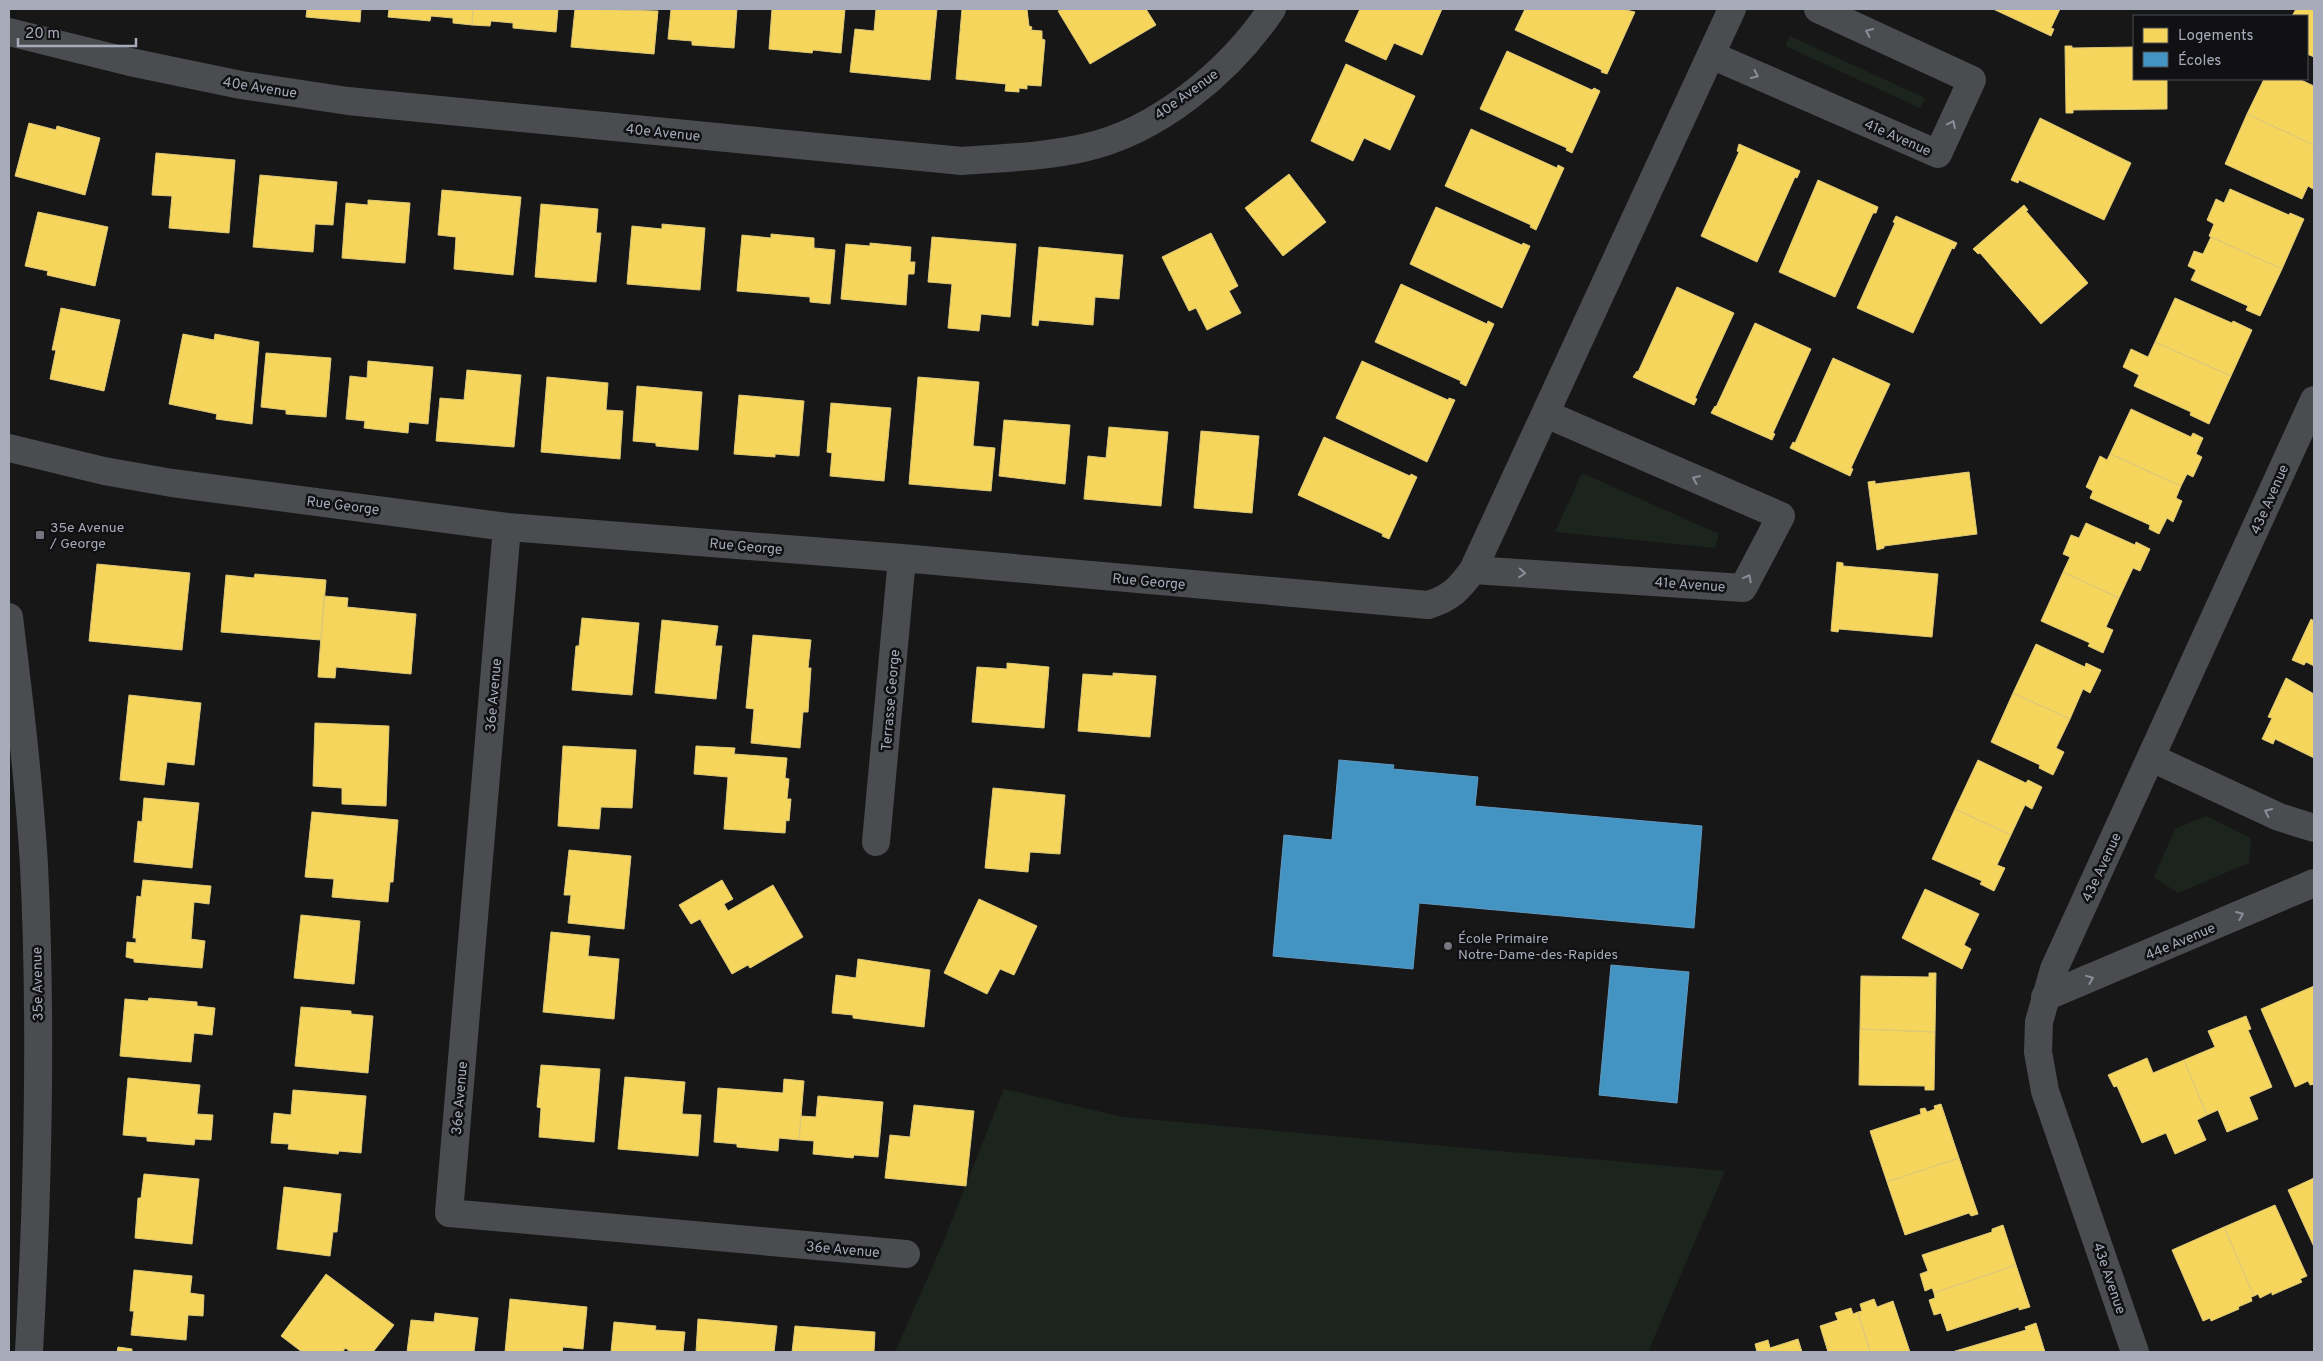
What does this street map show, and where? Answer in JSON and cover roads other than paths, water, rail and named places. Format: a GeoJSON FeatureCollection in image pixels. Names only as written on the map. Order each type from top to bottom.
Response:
{"type":"FeatureCollection","features":[{"type":"Feature","properties":{"kind":"street","name":"40e Avenue"},"geometry":{"type":"LineString","coordinates":[[9,32],[176,72],[241,85],[348,101],[962,161],[1041,156],[1085,148],[1127,132],[1166,112],[1198,89],[1230,62],[1253,36],[1272,9]]}},
{"type":"Feature","properties":{"kind":"street"},"geometry":{"type":"LineString","coordinates":[[1473,570],[1732,9]]}},
{"type":"Feature","properties":{"kind":"street","name":"41e Avenue"},"geometry":{"type":"LineString","coordinates":[[1711,55],[1938,154],[1972,80],[1818,9]]}},
{"type":"Feature","properties":{"kind":"street","name":"43e Avenue"},"geometry":{"type":"LineString","coordinates":[[2135,1352],[2045,1090],[2038,1052],[2039,1022],[2054,969],[2314,400]]}},
{"type":"Feature","properties":{"kind":"street","name":"41e Avenue"},"geometry":{"type":"LineString","coordinates":[[1473,570],[1743,588],[1780,516],[1546,414]]}},
{"type":"Feature","properties":{"kind":"street","name":"Rue George"},"geometry":{"type":"LineString","coordinates":[[9,448],[104,470],[172,483],[507,527],[902,558],[1428,605],[1444,600],[1457,591],[1473,570]]}},
{"type":"Feature","properties":{"kind":"street","name":"36e Avenue"},"geometry":{"type":"LineString","coordinates":[[507,527],[449,1213],[906,1254]]}},
{"type":"Feature","properties":{"kind":"street","name":"Terrasse George"},"geometry":{"type":"LineString","coordinates":[[876,842],[902,558]]}},
{"type":"Feature","properties":{"kind":"street","name":"35e Avenue"},"geometry":{"type":"LineString","coordinates":[[9,617],[24,734],[34,865],[37,985],[37,1215],[29,1352]]}},
{"type":"Feature","properties":{"kind":"street"},"geometry":{"type":"LineString","coordinates":[[2152,758],[2279,817],[2314,828]]}},
{"type":"Feature","properties":{"kind":"street","name":"44e Avenue"},"geometry":{"type":"LineString","coordinates":[[2045,997],[2314,883]]}},
{"type":"Feature","properties":{"kind":"place","name":"35e Avenue / George"},"geometry":{"type":"Point","coordinates":[40,535]}},
{"type":"Feature","properties":{"kind":"place","name":"École Primaire Notre-Dame-des-Rapides"},"geometry":{"type":"Point","coordinates":[1448,946]}}]}
